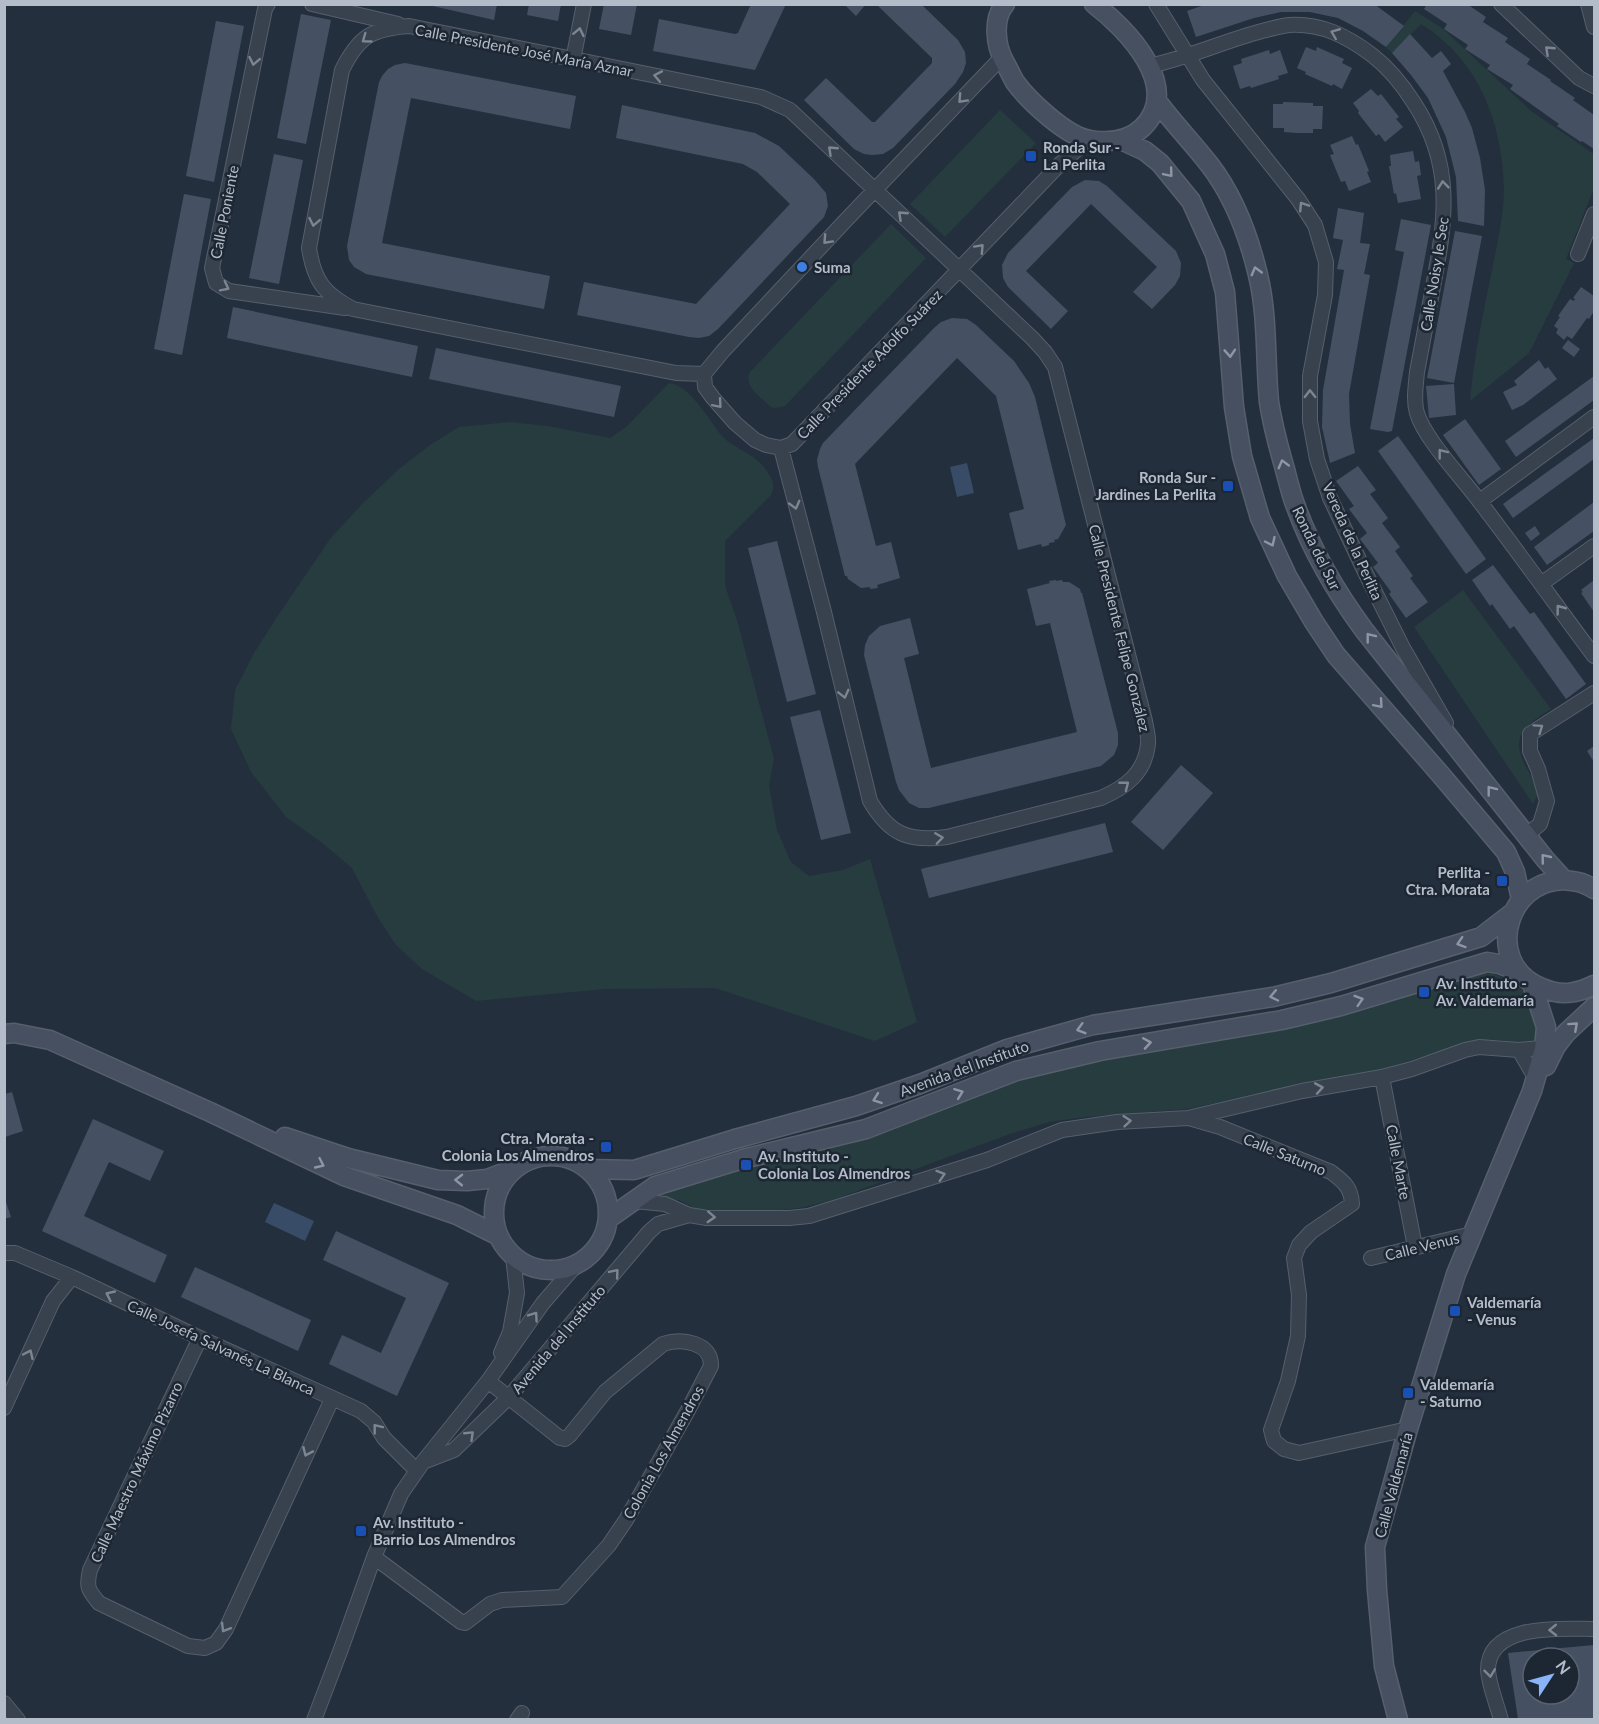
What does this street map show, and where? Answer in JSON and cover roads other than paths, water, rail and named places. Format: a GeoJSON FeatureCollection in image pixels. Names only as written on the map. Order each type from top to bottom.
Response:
{"type":"FeatureCollection","features":[{"type":"Feature","properties":{"kind":"main road"},"geometry":{"type":"LineString","coordinates":[[988,4],[997,22]]}},
{"type":"Feature","properties":{"kind":"main road"},"geometry":{"type":"LineString","coordinates":[[1005,4],[997,22],[1002,57],[1015,81],[1034,102],[1053,120],[1088,140],[1121,140],[1145,151],[1160,163],[1191,201],[1215,254],[1226,292],[1234,407],[1242,456],[1260,518],[1287,576],[1335,655],[1506,852],[1515,872],[1516,907],[1507,933],[1509,953],[1518,971],[1532,984],[1554,993],[1575,993],[1594,985]]}},
{"type":"Feature","properties":{"kind":"main road","name":"Ronda del Sur"},"geometry":{"type":"LineString","coordinates":[[1094,4],[1122,29],[1140,50],[1149,66],[1156,87],[1157,100],[1210,165],[1233,204],[1258,276],[1263,309],[1269,403],[1278,445],[1295,507],[1314,549],[1342,600],[1564,880]]}},
{"type":"Feature","properties":{"kind":"main road"},"geometry":{"type":"LineString","coordinates":[[1121,140],[1139,131],[1151,118],[1157,100]]}},
{"type":"Feature","properties":{"kind":"main road"},"geometry":{"type":"LineString","coordinates":[[1564,880],[1580,882],[1594,889]]}},
{"type":"Feature","properties":{"kind":"main road","name":"Avenida del Instituto"},"geometry":{"type":"LineString","coordinates":[[587,1169],[634,1170],[735,1139],[856,1107],[1007,1049],[1093,1025],[1272,997],[1331,983],[1481,937],[1516,907],[1531,890],[1546,882],[1564,880]]}},
{"type":"Feature","properties":{"kind":"main road","name":"Avenida del Instituto"},"geometry":{"type":"LineString","coordinates":[[608,1219],[655,1186],[743,1159],[866,1129],[1016,1071],[1100,1051],[1222,1031],[1321,1011],[1487,962],[1518,971]]}},
{"type":"Feature","properties":{"kind":"main road","name":"Calle Valdemaría"},"geometry":{"type":"LineString","coordinates":[[1532,984],[1546,1027],[1550,1048]]}},
{"type":"Feature","properties":{"kind":"main road","name":"Calle Valdemaría"},"geometry":{"type":"LineString","coordinates":[[1398,1719],[1384,1666],[1375,1547],[1408,1429],[1456,1274],[1472,1234],[1550,1048],[1594,1008]]}},
{"type":"Feature","properties":{"kind":"main road"},"geometry":{"type":"LineString","coordinates":[[4,1034],[14,1033],[50,1040],[210,1112],[344,1176],[457,1215],[499,1236]]}},
{"type":"Feature","properties":{"kind":"main road"},"geometry":{"type":"LineString","coordinates":[[210,1112],[348,1158],[438,1180],[487,1179],[537,1158],[555,1156],[573,1160],[596,1177],[608,1204],[608,1219],[603,1238],[592,1252],[576,1265],[554,1270],[532,1267],[513,1256],[499,1236],[494,1221],[495,1202],[503,1182],[515,1168]]}},
{"type":"Feature","properties":{"kind":"street","name":"Calle Poniente"},"geometry":{"type":"LineString","coordinates":[[268,4],[265,9],[212,268],[216,283],[229,291],[353,309]]}},
{"type":"Feature","properties":{"kind":"street"},"geometry":{"type":"LineString","coordinates":[[312,4],[409,26]]}},
{"type":"Feature","properties":{"kind":"street"},"geometry":{"type":"LineString","coordinates":[[573,60],[584,4]]}},
{"type":"Feature","properties":{"kind":"street","name":"Vereda de la Perlita"},"geometry":{"type":"LineString","coordinates":[[1156,4],[1203,80],[1298,199],[1315,225],[1326,262],[1325,295],[1310,376],[1310,421],[1317,459],[1330,498],[1365,572],[1403,648],[1463,754]]}},
{"type":"Feature","properties":{"kind":"street"},"geometry":{"type":"LineString","coordinates":[[1501,4],[1579,78],[1594,86]]}},
{"type":"Feature","properties":{"kind":"street"},"geometry":{"type":"LineString","coordinates":[[1588,4],[1594,27]]}},
{"type":"Feature","properties":{"kind":"street","name":"Calle Noisy le Sec"},"geometry":{"type":"LineString","coordinates":[[1149,66],[1234,38],[1287,26],[1311,25],[1334,31],[1356,43],[1379,61],[1402,84],[1421,113],[1434,143],[1441,167],[1444,190],[1444,223],[1417,372],[1415,392],[1417,413],[1425,431],[1480,501],[1594,656]]}},
{"type":"Feature","properties":{"kind":"street","name":"Calle Presidente José María Aznar"},"geometry":{"type":"LineString","coordinates":[[704,374],[676,373],[353,309],[334,299],[320,284],[311,265],[309,248],[342,70],[352,50],[369,35],[390,27],[409,26],[761,97],[790,110],[875,190]]}},
{"type":"Feature","properties":{"kind":"street"},"geometry":{"type":"LineString","coordinates":[[704,374],[731,342],[1002,57]]}},
{"type":"Feature","properties":{"kind":"street","name":"Calle Presidente Adolfo Suárez"},"geometry":{"type":"LineString","coordinates":[[704,374],[705,387],[713,399],[735,423],[755,440],[781,448],[792,444],[1060,164],[1088,140]]}},
{"type":"Feature","properties":{"kind":"street","name":"Calle Presidente Felipe González"},"geometry":{"type":"LineString","coordinates":[[781,448],[870,801],[879,816],[893,828],[909,837],[925,840],[947,837],[1101,798],[1119,790],[1134,778],[1144,761],[1148,743],[1145,721],[1055,367],[1032,338],[875,190]]}},
{"type":"Feature","properties":{"kind":"street"},"geometry":{"type":"LineString","coordinates":[[1578,254],[1594,214]]}},
{"type":"Feature","properties":{"kind":"street"},"geometry":{"type":"LineString","coordinates":[[1480,501],[1594,417]]}},
{"type":"Feature","properties":{"kind":"street"},"geometry":{"type":"LineString","coordinates":[[1541,584],[1594,546]]}},
{"type":"Feature","properties":{"kind":"street"},"geometry":{"type":"LineString","coordinates":[[1527,835],[1540,824],[1546,801],[1538,769],[1530,752],[1530,734],[1594,693]]}},
{"type":"Feature","properties":{"kind":"street","name":"Avenida del Instituto"},"geometry":{"type":"LineString","coordinates":[[634,1201],[665,1204],[689,1215],[707,1218],[809,1216],[987,1160],[1062,1130],[1117,1122],[1188,1118],[1302,1091],[1382,1077],[1479,1047],[1519,1050],[1550,1048]]}},
{"type":"Feature","properties":{"kind":"street"},"geometry":{"type":"LineString","coordinates":[[1519,1050],[1534,1085]]}},
{"type":"Feature","properties":{"kind":"street","name":"Calle Marte"},"geometry":{"type":"LineString","coordinates":[[1382,1077],[1415,1247]]}},
{"type":"Feature","properties":{"kind":"street","name":"Calle Saturno"},"geometry":{"type":"LineString","coordinates":[[1188,1118],[1220,1127],[1331,1172],[1344,1182],[1351,1194],[1352,1204],[1311,1232],[1299,1245],[1294,1258],[1299,1295],[1298,1336],[1288,1381],[1270,1430],[1274,1441],[1284,1449],[1299,1453],[1408,1429]]}},
{"type":"Feature","properties":{"kind":"street","name":"Avenida del Instituto"},"geometry":{"type":"LineString","coordinates":[[420,1466],[454,1450],[509,1397],[649,1232],[658,1224],[689,1215]]}},
{"type":"Feature","properties":{"kind":"street","name":"Calle Venus"},"geometry":{"type":"LineString","coordinates":[[1371,1258],[1472,1234]]}},
{"type":"Feature","properties":{"kind":"street","name":"Calle Josefa Salvanés La Blanca"},"geometry":{"type":"LineString","coordinates":[[4,1253],[15,1253],[72,1277],[361,1411],[374,1422],[384,1438],[420,1466]]}},
{"type":"Feature","properties":{"kind":"street","name":"Avenida del Instituto"},"geometry":{"type":"LineString","coordinates":[[488,1381],[510,1332],[517,1293],[513,1256]]}},
{"type":"Feature","properties":{"kind":"street","name":"Avenida del Instituto"},"geometry":{"type":"LineString","coordinates":[[314,1719],[374,1557],[401,1494],[420,1466],[488,1381],[543,1303],[576,1265]]}},
{"type":"Feature","properties":{"kind":"street"},"geometry":{"type":"LineString","coordinates":[[4,1407],[53,1301],[72,1277]]}},
{"type":"Feature","properties":{"kind":"street","name":"Calle Maestro Máximo Pizarro"},"geometry":{"type":"LineString","coordinates":[[200,1338],[90,1570],[87,1581],[88,1591],[99,1603],[188,1646],[205,1648],[216,1643],[226,1629],[332,1398]]}},
{"type":"Feature","properties":{"kind":"street","name":"Colonia Los Almendros"},"geometry":{"type":"LineString","coordinates":[[374,1557],[465,1623],[490,1604],[502,1600],[562,1597],[609,1545],[626,1520],[687,1412],[711,1366],[711,1358],[706,1350],[694,1344],[671,1341],[663,1344],[605,1392],[565,1439],[560,1438],[488,1381]]}},
{"type":"Feature","properties":{"kind":"street"},"geometry":{"type":"LineString","coordinates":[[1501,1719],[1488,1672],[1492,1654],[1499,1645],[1522,1632],[1594,1629]]}},
{"type":"Feature","properties":{"kind":"street"},"geometry":{"type":"LineString","coordinates":[[4,1703],[18,1719]]}},
{"type":"Feature","properties":{"kind":"water"},"geometry":{"type":"Polygon","coordinates":[[[967,463],[974,493],[957,497],[950,467],[967,463]]]}},
{"type":"Feature","properties":{"kind":"water"},"geometry":{"type":"Polygon","coordinates":[[[274,1203],[314,1221],[305,1241],[265,1222],[274,1203]]]}},
{"type":"Feature","properties":{"kind":"place","name":"Ronda Sur - La Perlita"},"geometry":{"type":"Point","coordinates":[1031,156]}},
{"type":"Feature","properties":{"kind":"place","name":"Suma"},"geometry":{"type":"Point","coordinates":[802,267]}},
{"type":"Feature","properties":{"kind":"place","name":"Ronda Sur - Jardines La Perlita"},"geometry":{"type":"Point","coordinates":[1228,486]}},
{"type":"Feature","properties":{"kind":"place","name":"Perlita - Ctra. Morata"},"geometry":{"type":"Point","coordinates":[1502,881]}},
{"type":"Feature","properties":{"kind":"place","name":"Av. Instituto - Av. Valdemaría"},"geometry":{"type":"Point","coordinates":[1424,992]}},
{"type":"Feature","properties":{"kind":"place","name":"Ctra. Morata - Colonia Los Almendros"},"geometry":{"type":"Point","coordinates":[606,1147]}},
{"type":"Feature","properties":{"kind":"place","name":"Av. Instituto - Colonia Los Almendros"},"geometry":{"type":"Point","coordinates":[746,1165]}},
{"type":"Feature","properties":{"kind":"place","name":"Valdemaría - Venus"},"geometry":{"type":"Point","coordinates":[1455,1311]}},
{"type":"Feature","properties":{"kind":"place","name":"Valdemaría - Saturno"},"geometry":{"type":"Point","coordinates":[1408,1393]}},
{"type":"Feature","properties":{"kind":"place","name":"Av. Instituto - Barrio Los Almendros"},"geometry":{"type":"Point","coordinates":[361,1531]}}]}
